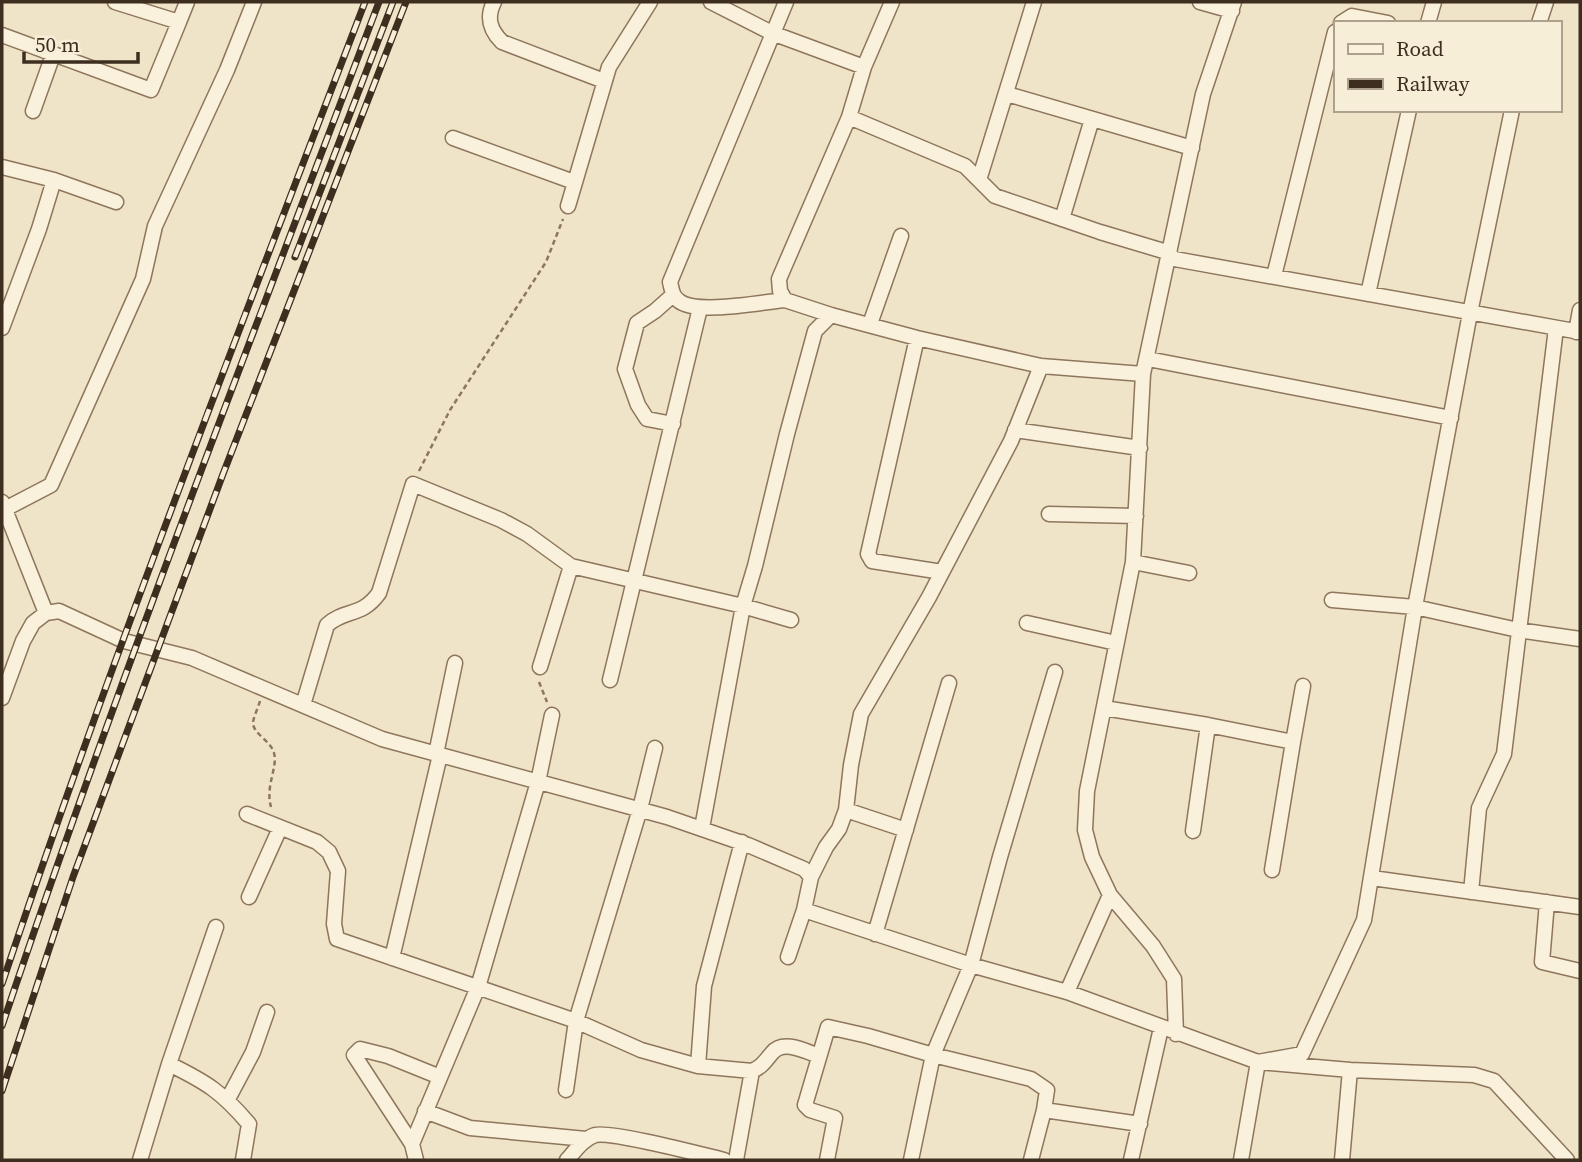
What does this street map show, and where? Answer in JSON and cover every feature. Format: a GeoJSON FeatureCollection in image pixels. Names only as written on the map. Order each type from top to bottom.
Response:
{"type":"FeatureCollection","features":[{"type":"Feature","properties":{"kind":"street"},"geometry":{"type":"LineString","coordinates":[[115,2],[179,22]]}},
{"type":"Feature","properties":{"kind":"street"},"geometry":{"type":"LineString","coordinates":[[2,35],[151,90],[187,2]]}},
{"type":"Feature","properties":{"kind":"street"},"geometry":{"type":"LineString","coordinates":[[46,613],[4,506],[51,485],[143,279],[155,226],[227,70],[254,2]]}},
{"type":"Feature","properties":{"kind":"street"},"geometry":{"type":"LineString","coordinates":[[494,2],[489,11],[489,22],[494,34],[502,42],[604,80]]}},
{"type":"Feature","properties":{"kind":"street"},"geometry":{"type":"LineString","coordinates":[[568,206],[608,67],[650,2]]}},
{"type":"Feature","properties":{"kind":"street"},"geometry":{"type":"LineString","coordinates":[[711,2],[772,33],[864,66]]}},
{"type":"Feature","properties":{"kind":"street"},"geometry":{"type":"LineString","coordinates":[[786,2],[670,282],[673,295],[682,303],[700,307],[785,300],[917,338],[1041,366],[1143,374]]}},
{"type":"Feature","properties":{"kind":"street"},"geometry":{"type":"LineString","coordinates":[[785,300],[780,291],[779,279],[849,117],[864,66],[892,2]]}},
{"type":"Feature","properties":{"kind":"street"},"geometry":{"type":"LineString","coordinates":[[979,180],[1034,2]]}},
{"type":"Feature","properties":{"kind":"street"},"geometry":{"type":"LineString","coordinates":[[1176,1034],[1174,979],[1153,946],[1110,895],[1092,857],[1085,830],[1087,791],[1133,562],[1143,374],[1203,94],[1233,6],[1200,2]]}},
{"type":"Feature","properties":{"kind":"street"},"geometry":{"type":"LineString","coordinates":[[1429,21],[1434,2]]}},
{"type":"Feature","properties":{"kind":"street"},"geometry":{"type":"LineString","coordinates":[[1540,21],[1546,2]]}},
{"type":"Feature","properties":{"kind":"street"},"geometry":{"type":"LineString","coordinates":[[1345,21],[1352,16],[1378,21]]}},
{"type":"Feature","properties":{"kind":"street"},"geometry":{"type":"LineString","coordinates":[[1274,276],[1334,36]]}},
{"type":"Feature","properties":{"kind":"street"},"geometry":{"type":"LineString","coordinates":[[33,111],[53,55]]}},
{"type":"Feature","properties":{"kind":"street"},"geometry":{"type":"LineString","coordinates":[[1007,94],[1192,148]]}},
{"type":"Feature","properties":{"kind":"street"},"geometry":{"type":"LineString","coordinates":[[1368,295],[1409,112]]}},
{"type":"Feature","properties":{"kind":"street"},"geometry":{"type":"LineString","coordinates":[[1258,1062],[1302,1054],[1364,920],[1415,607],[1470,313],[1513,112]]}},
{"type":"Feature","properties":{"kind":"street"},"geometry":{"type":"LineString","coordinates":[[849,117],[965,166],[995,196],[1169,256],[1578,332],[1580,310]]}},
{"type":"Feature","properties":{"kind":"street"},"geometry":{"type":"LineString","coordinates":[[1062,219],[1093,119]]}},
{"type":"Feature","properties":{"kind":"street"},"geometry":{"type":"LineString","coordinates":[[453,138],[574,182]]}},
{"type":"Feature","properties":{"kind":"street"},"geometry":{"type":"LineString","coordinates":[[2,167],[54,180],[116,202]]}},
{"type":"Feature","properties":{"kind":"street"},"geometry":{"type":"LineString","coordinates":[[2,328],[54,180]]}},
{"type":"Feature","properties":{"kind":"street"},"geometry":{"type":"LineString","coordinates":[[870,324],[901,236]]}},
{"type":"Feature","properties":{"kind":"street"},"geometry":{"type":"LineString","coordinates":[[673,295],[637,323],[625,369],[638,405],[648,419],[673,424]]}},
{"type":"Feature","properties":{"kind":"street"},"geometry":{"type":"LineString","coordinates":[[610,680],[647,536],[700,307]]}},
{"type":"Feature","properties":{"kind":"street"},"geometry":{"type":"LineString","coordinates":[[702,828],[743,606],[786,434],[815,331],[831,315]]}},
{"type":"Feature","properties":{"kind":"street"},"geometry":{"type":"LineString","coordinates":[[1471,892],[1479,808],[1504,754],[1556,328]]}},
{"type":"Feature","properties":{"kind":"street"},"geometry":{"type":"LineString","coordinates":[[917,338],[868,554],[872,561],[942,572]]}},
{"type":"Feature","properties":{"kind":"street"},"geometry":{"type":"LineString","coordinates":[[1148,359],[1451,418]]}},
{"type":"Feature","properties":{"kind":"street"},"geometry":{"type":"LineString","coordinates":[[788,957],[804,910],[811,877],[826,847],[839,829],[846,810],[861,714],[942,572],[1015,430],[1041,366]]}},
{"type":"Feature","properties":{"kind":"street"},"geometry":{"type":"LineString","coordinates":[[1015,430],[1140,448]]}},
{"type":"Feature","properties":{"kind":"street"},"geometry":{"type":"LineString","coordinates":[[303,705],[327,625],[336,617],[363,610],[379,593],[413,484],[501,520],[527,534],[571,566],[743,606],[791,620]]}},
{"type":"Feature","properties":{"kind":"street"},"geometry":{"type":"LineString","coordinates":[[1049,514],[1136,516]]}},
{"type":"Feature","properties":{"kind":"street"},"geometry":{"type":"LineString","coordinates":[[1133,562],[1189,572]]}},
{"type":"Feature","properties":{"kind":"street"},"geometry":{"type":"LineString","coordinates":[[540,667],[571,566]]}},
{"type":"Feature","properties":{"kind":"street"},"geometry":{"type":"LineString","coordinates":[[1332,600],[1415,607],[1518,630],[1580,639]]}},
{"type":"Feature","properties":{"kind":"street"},"geometry":{"type":"LineString","coordinates":[[2,698],[23,641],[33,623],[46,613],[59,611],[124,641],[192,658],[382,739],[702,828],[804,869],[811,877]]}},
{"type":"Feature","properties":{"kind":"street"},"geometry":{"type":"LineString","coordinates":[[1027,622],[1116,643]]}},
{"type":"Feature","properties":{"kind":"street"},"geometry":{"type":"LineString","coordinates":[[392,958],[438,754],[455,663]]}},
{"type":"Feature","properties":{"kind":"street"},"geometry":{"type":"LineString","coordinates":[[911,1160],[933,1055],[971,965],[1055,672]]}},
{"type":"Feature","properties":{"kind":"street"},"geometry":{"type":"LineString","coordinates":[[875,934],[949,683]]}},
{"type":"Feature","properties":{"kind":"street"},"geometry":{"type":"LineString","coordinates":[[1272,870],[1303,686]]}},
{"type":"Feature","properties":{"kind":"street"},"geometry":{"type":"LineString","coordinates":[[1104,708],[1208,725],[1293,743]]}},
{"type":"Feature","properties":{"kind":"street"},"geometry":{"type":"LineString","coordinates":[[412,1144],[478,987],[538,782],[552,715]]}},
{"type":"Feature","properties":{"kind":"street"},"geometry":{"type":"LineString","coordinates":[[1193,831],[1208,725]]}},
{"type":"Feature","properties":{"kind":"street"},"geometry":{"type":"LineString","coordinates":[[566,1090],[576,1021],[640,809],[655,748]]}},
{"type":"Feature","properties":{"kind":"street"},"geometry":{"type":"LineString","coordinates":[[846,810],[905,830]]}},
{"type":"Feature","properties":{"kind":"street"},"geometry":{"type":"LineString","coordinates":[[247,814],[317,842],[329,852],[335,861],[338,881],[334,924],[337,939],[576,1021],[641,1050],[698,1066],[752,1071],[766,1062],[771,1053],[780,1046],[786,1045],[819,1056]]}},
{"type":"Feature","properties":{"kind":"street"},"geometry":{"type":"LineString","coordinates":[[250,897],[278,828]]}},
{"type":"Feature","properties":{"kind":"street"},"geometry":{"type":"LineString","coordinates":[[698,1066],[704,985],[742,842]]}},
{"type":"Feature","properties":{"kind":"street"},"geometry":{"type":"LineString","coordinates":[[1372,878],[1580,907]]}},
{"type":"Feature","properties":{"kind":"street"},"geometry":{"type":"LineString","coordinates":[[1067,992],[1110,895]]}},
{"type":"Feature","properties":{"kind":"street"},"geometry":{"type":"LineString","coordinates":[[1548,902],[1542,962],[1580,971]]}},
{"type":"Feature","properties":{"kind":"street"},"geometry":{"type":"LineString","coordinates":[[804,910],[971,965],[1067,992],[1258,1062],[1350,1070],[1474,1075],[1494,1081],[1567,1160]]}},
{"type":"Feature","properties":{"kind":"street"},"geometry":{"type":"LineString","coordinates":[[140,1160],[169,1064],[216,928]]}},
{"type":"Feature","properties":{"kind":"street"},"geometry":{"type":"LineString","coordinates":[[228,1099],[253,1052],[267,1012]]}},
{"type":"Feature","properties":{"kind":"street"},"geometry":{"type":"LineString","coordinates":[[827,1160],[835,1118],[810,1110],[805,1105],[828,1027],[1031,1079],[1048,1090],[1031,1160]]}},
{"type":"Feature","properties":{"kind":"street"},"geometry":{"type":"LineString","coordinates":[[1131,1160],[1161,1028]]}},
{"type":"Feature","properties":{"kind":"street"},"geometry":{"type":"LineString","coordinates":[[416,1160],[412,1144],[354,1055],[360,1049],[388,1056],[440,1077]]}},
{"type":"Feature","properties":{"kind":"street"},"geometry":{"type":"LineString","coordinates":[[1241,1160],[1258,1062]]}},
{"type":"Feature","properties":{"kind":"street"},"geometry":{"type":"LineString","coordinates":[[169,1064],[202,1080],[228,1099],[248,1124],[243,1160]]}},
{"type":"Feature","properties":{"kind":"street"},"geometry":{"type":"LineString","coordinates":[[1342,1160],[1350,1070]]}},
{"type":"Feature","properties":{"kind":"street"},"geometry":{"type":"LineString","coordinates":[[736,1160],[752,1071]]}},
{"type":"Feature","properties":{"kind":"street"},"geometry":{"type":"LineString","coordinates":[[1044,1110],[1140,1125]]}},
{"type":"Feature","properties":{"kind":"street"},"geometry":{"type":"LineString","coordinates":[[425,1111],[470,1128],[586,1139]]}},
{"type":"Feature","properties":{"kind":"street"},"geometry":{"type":"LineString","coordinates":[[567,1160],[586,1139],[598,1134],[648,1142],[724,1160]]}},
{"type":"Feature","properties":{"kind":"path"},"geometry":{"type":"LineString","coordinates":[[413,484],[450,410],[546,262],[568,206]]}},
{"type":"Feature","properties":{"kind":"path"},"geometry":{"type":"LineString","coordinates":[[540,667],[540,687],[552,715]]}},
{"type":"Feature","properties":{"kind":"path"},"geometry":{"type":"LineString","coordinates":[[264,688],[253,723],[254,728],[270,743],[275,755],[268,798],[278,828]]}},
{"type":"Feature","properties":{"kind":"railway"},"geometry":{"type":"LineString","coordinates":[[2,984],[133,614],[365,2]]}},
{"type":"Feature","properties":{"kind":"railway"},"geometry":{"type":"LineString","coordinates":[[2,1026],[138,640],[379,2]]}},
{"type":"Feature","properties":{"kind":"railway"},"geometry":{"type":"LineString","coordinates":[[295,257],[393,2]]}},
{"type":"Feature","properties":{"kind":"railway"},"geometry":{"type":"LineString","coordinates":[[2,1091],[73,877],[223,474],[406,2]]}}]}
